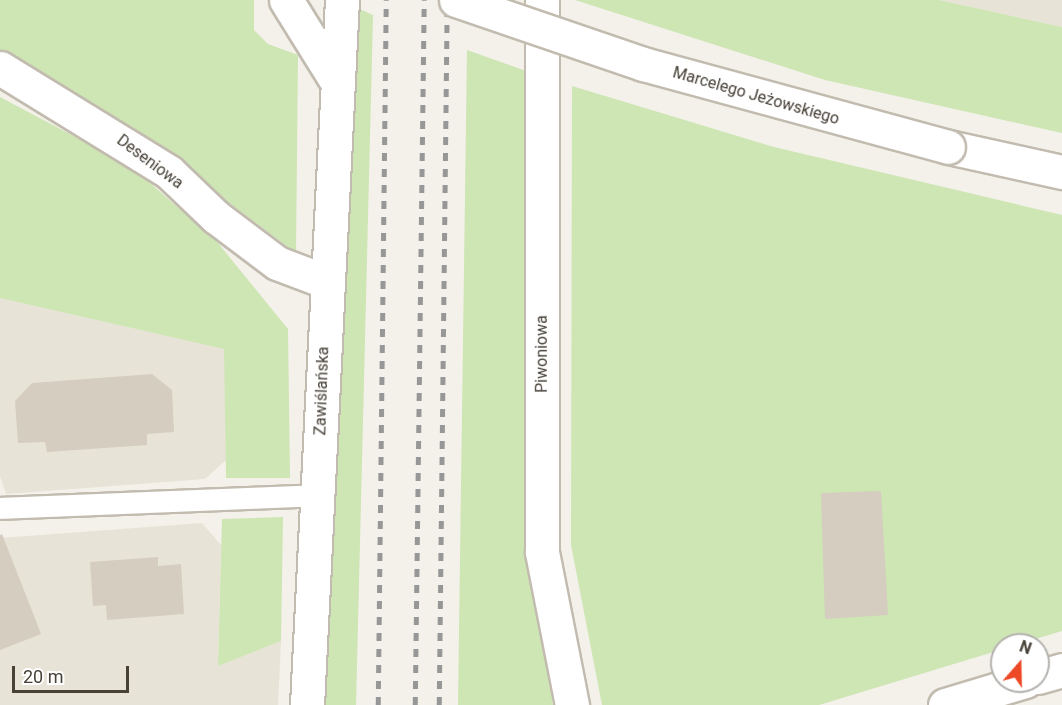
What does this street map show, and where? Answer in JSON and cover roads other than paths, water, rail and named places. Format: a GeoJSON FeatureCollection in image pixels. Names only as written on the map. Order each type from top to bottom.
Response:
{"type":"FeatureCollection","features":[{"type":"Feature","properties":{"kind":"street"},"geometry":{"type":"LineString","coordinates":[[286,0],[334,78]]}},
{"type":"Feature","properties":{"kind":"street","name":"Zawiślańska"},"geometry":{"type":"LineString","coordinates":[[307,705],[318,495],[334,78],[342,0]]}},
{"type":"Feature","properties":{"kind":"street","name":"Marcelego Jeżowskiego"},"geometry":{"type":"LineString","coordinates":[[456,0],[665,70],[948,147],[1062,172]]}},
{"type":"Feature","properties":{"kind":"street","name":"Piwoniowa"},"geometry":{"type":"LineString","coordinates":[[542,0],[542,552],[572,705]]}},
{"type":"Feature","properties":{"kind":"street","name":"Deseniowa"},"geometry":{"type":"LineString","coordinates":[[0,68],[169,172],[216,217],[277,263],[325,281]]}},
{"type":"Feature","properties":{"kind":"street"},"geometry":{"type":"LineString","coordinates":[[963,702],[990,693]]}},
{"type":"Feature","properties":{"kind":"lane"},"geometry":{"type":"LineString","coordinates":[[0,508],[318,495]]}},
{"type":"Feature","properties":{"kind":"railway"},"geometry":{"type":"LineString","coordinates":[[378,705],[386,0]]}},
{"type":"Feature","properties":{"kind":"railway"},"geometry":{"type":"LineString","coordinates":[[415,705],[424,0]]}},
{"type":"Feature","properties":{"kind":"railway"},"geometry":{"type":"LineString","coordinates":[[439,705],[447,0]]}}]}
